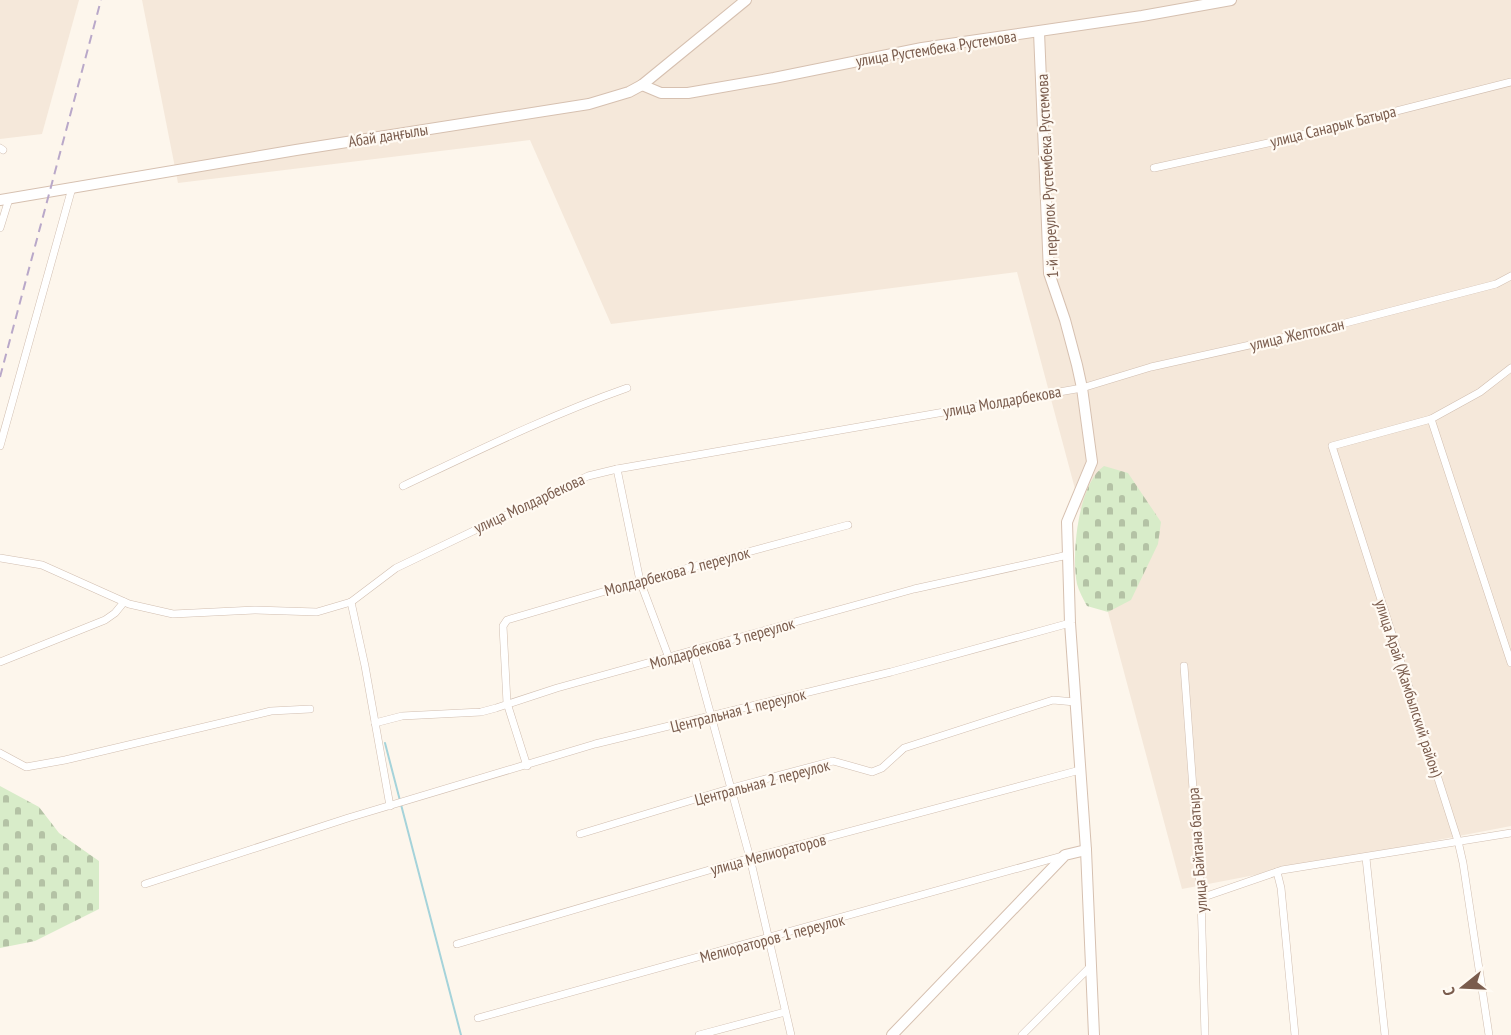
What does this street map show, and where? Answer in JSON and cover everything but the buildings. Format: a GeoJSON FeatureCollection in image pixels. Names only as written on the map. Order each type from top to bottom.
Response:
{"type":"FeatureCollection","features":[{"type":"Feature","properties":{"kind":"street","name":"Абай даңғылы"},"geometry":{"type":"LineString","coordinates":[[5,200],[296,150],[589,104],[629,92],[642,85],[746,0]]}},
{"type":"Feature","properties":{"kind":"street","name":"улица Рустембека Рустемова"},"geometry":{"type":"LineString","coordinates":[[642,85],[661,93],[688,93],[921,48],[1039,32],[1231,0]]}},
{"type":"Feature","properties":{"kind":"street","name":"1-й переулок Рустембека Рустемова"},"geometry":{"type":"LineString","coordinates":[[1039,32],[1049,273],[1065,320],[1082,388],[1092,462],[1067,522],[1070,623],[1086,850],[1089,968],[1094,1035]]}},
{"type":"Feature","properties":{"kind":"street","name":"улица Санарык Батыра"},"geometry":{"type":"LineString","coordinates":[[1154,168],[1286,139],[1511,82]]}},
{"type":"Feature","properties":{"kind":"street"},"geometry":{"type":"LineString","coordinates":[[0,446],[72,188]]}},
{"type":"Feature","properties":{"kind":"street"},"geometry":{"type":"LineString","coordinates":[[0,228],[5,200]]}},
{"type":"Feature","properties":{"kind":"street","name":"улица Желтоксан"},"geometry":{"type":"LineString","coordinates":[[1082,388],[1151,367],[1326,328],[1497,284],[1511,276]]}},
{"type":"Feature","properties":{"kind":"street"},"geometry":{"type":"LineString","coordinates":[[1511,368],[1480,392],[1431,419],[1511,663]]}},
{"type":"Feature","properties":{"kind":"street"},"geometry":{"type":"LineString","coordinates":[[403,486],[511,434],[627,388]]}},
{"type":"Feature","properties":{"kind":"street","name":"улица Молдарбекова"},"geometry":{"type":"LineString","coordinates":[[0,558],[42,565],[124,602],[173,614],[255,610],[317,612],[351,602],[396,568],[588,476],[616,469],[1082,388]]}},
{"type":"Feature","properties":{"kind":"street","name":"улица Арай (Жамбылский район)"},"geometry":{"type":"LineString","coordinates":[[1431,419],[1332,446],[1458,841],[1489,1035]]}},
{"type":"Feature","properties":{"kind":"street"},"geometry":{"type":"LineString","coordinates":[[616,469],[640,581],[669,658]]}},
{"type":"Feature","properties":{"kind":"street","name":"Молдарбекова 2 переулок"},"geometry":{"type":"LineString","coordinates":[[507,703],[503,626],[507,620],[640,581],[848,525]]}},
{"type":"Feature","properties":{"kind":"street","name":"Молдарбекова 3 переулок"},"geometry":{"type":"LineString","coordinates":[[375,723],[402,716],[480,712],[579,682],[914,589],[1068,555]]}},
{"type":"Feature","properties":{"kind":"street"},"geometry":{"type":"LineString","coordinates":[[0,662],[105,620],[124,602]]}},
{"type":"Feature","properties":{"kind":"street"},"geometry":{"type":"LineString","coordinates":[[351,602],[390,806]]}},
{"type":"Feature","properties":{"kind":"street","name":"Центральная 1 переулок"},"geometry":{"type":"LineString","coordinates":[[145,884],[595,744],[902,669],[1070,623]]}},
{"type":"Feature","properties":{"kind":"street"},"geometry":{"type":"LineString","coordinates":[[693,650],[750,858],[791,1035]]}},
{"type":"Feature","properties":{"kind":"street","name":"улица Байтана батыра"},"geometry":{"type":"LineString","coordinates":[[1184,666],[1201,898],[1205,1035]]}},
{"type":"Feature","properties":{"kind":"street","name":"Центральная 2 переулок"},"geometry":{"type":"LineString","coordinates":[[580,834],[732,788],[832,761],[872,772],[882,768],[903,748],[1053,700],[1075,702]]}},
{"type":"Feature","properties":{"kind":"street"},"geometry":{"type":"LineString","coordinates":[[507,703],[526,766]]}},
{"type":"Feature","properties":{"kind":"street"},"geometry":{"type":"LineString","coordinates":[[0,753],[26,767],[65,760],[271,711],[310,709]]}},
{"type":"Feature","properties":{"kind":"street","name":"улица Мелиораторов"},"geometry":{"type":"LineString","coordinates":[[457,944],[750,858],[1080,770]]}},
{"type":"Feature","properties":{"kind":"street"},"geometry":{"type":"LineString","coordinates":[[1201,898],[1277,872],[1511,833]]}},
{"type":"Feature","properties":{"kind":"street"},"geometry":{"type":"LineString","coordinates":[[892,1035],[1065,855],[1086,850]]}},
{"type":"Feature","properties":{"kind":"street","name":"Мелиораторов 1 переулок"},"geometry":{"type":"LineString","coordinates":[[478,1018],[1065,855]]}},
{"type":"Feature","properties":{"kind":"street"},"geometry":{"type":"LineString","coordinates":[[1366,858],[1385,1035]]}},
{"type":"Feature","properties":{"kind":"street"},"geometry":{"type":"LineString","coordinates":[[1277,872],[1281,888],[1295,1035]]}},
{"type":"Feature","properties":{"kind":"street"},"geometry":{"type":"LineString","coordinates":[[1022,1035],[1089,968]]}},
{"type":"Feature","properties":{"kind":"street"},"geometry":{"type":"LineString","coordinates":[[699,1035],[785,1012]]}},
{"type":"Feature","properties":{"kind":"shaded area"},"geometry":{"type":"Polygon","coordinates":[[[0,0],[79,0],[42,134],[0,139],[0,0]]]}},
{"type":"Feature","properties":{"kind":"shaded area"},"geometry":{"type":"Polygon","coordinates":[[[142,0],[1511,0],[1511,826],[1182,889],[1017,272],[611,324],[530,140],[178,183],[142,0]]]}},
{"type":"Feature","properties":{"kind":"green space"},"geometry":{"type":"Polygon","coordinates":[[[1104,466],[1128,473],[1161,522],[1158,544],[1131,600],[1108,612],[1087,606],[1078,587],[1075,571],[1076,539],[1082,504],[1095,475],[1104,466]]]}},
{"type":"Feature","properties":{"kind":"green space"},"geometry":{"type":"Polygon","coordinates":[[[0,786],[39,807],[59,833],[99,861],[99,909],[35,941],[0,948],[0,786]]]}},
{"type":"Feature","properties":{"kind":"waterway"},"geometry":{"type":"LineString","coordinates":[[385,743],[461,1035]]}},
{"type":"Feature","properties":{"kind":"railway"},"geometry":{"type":"LineString","coordinates":[[0,377],[101,0]]}}]}
